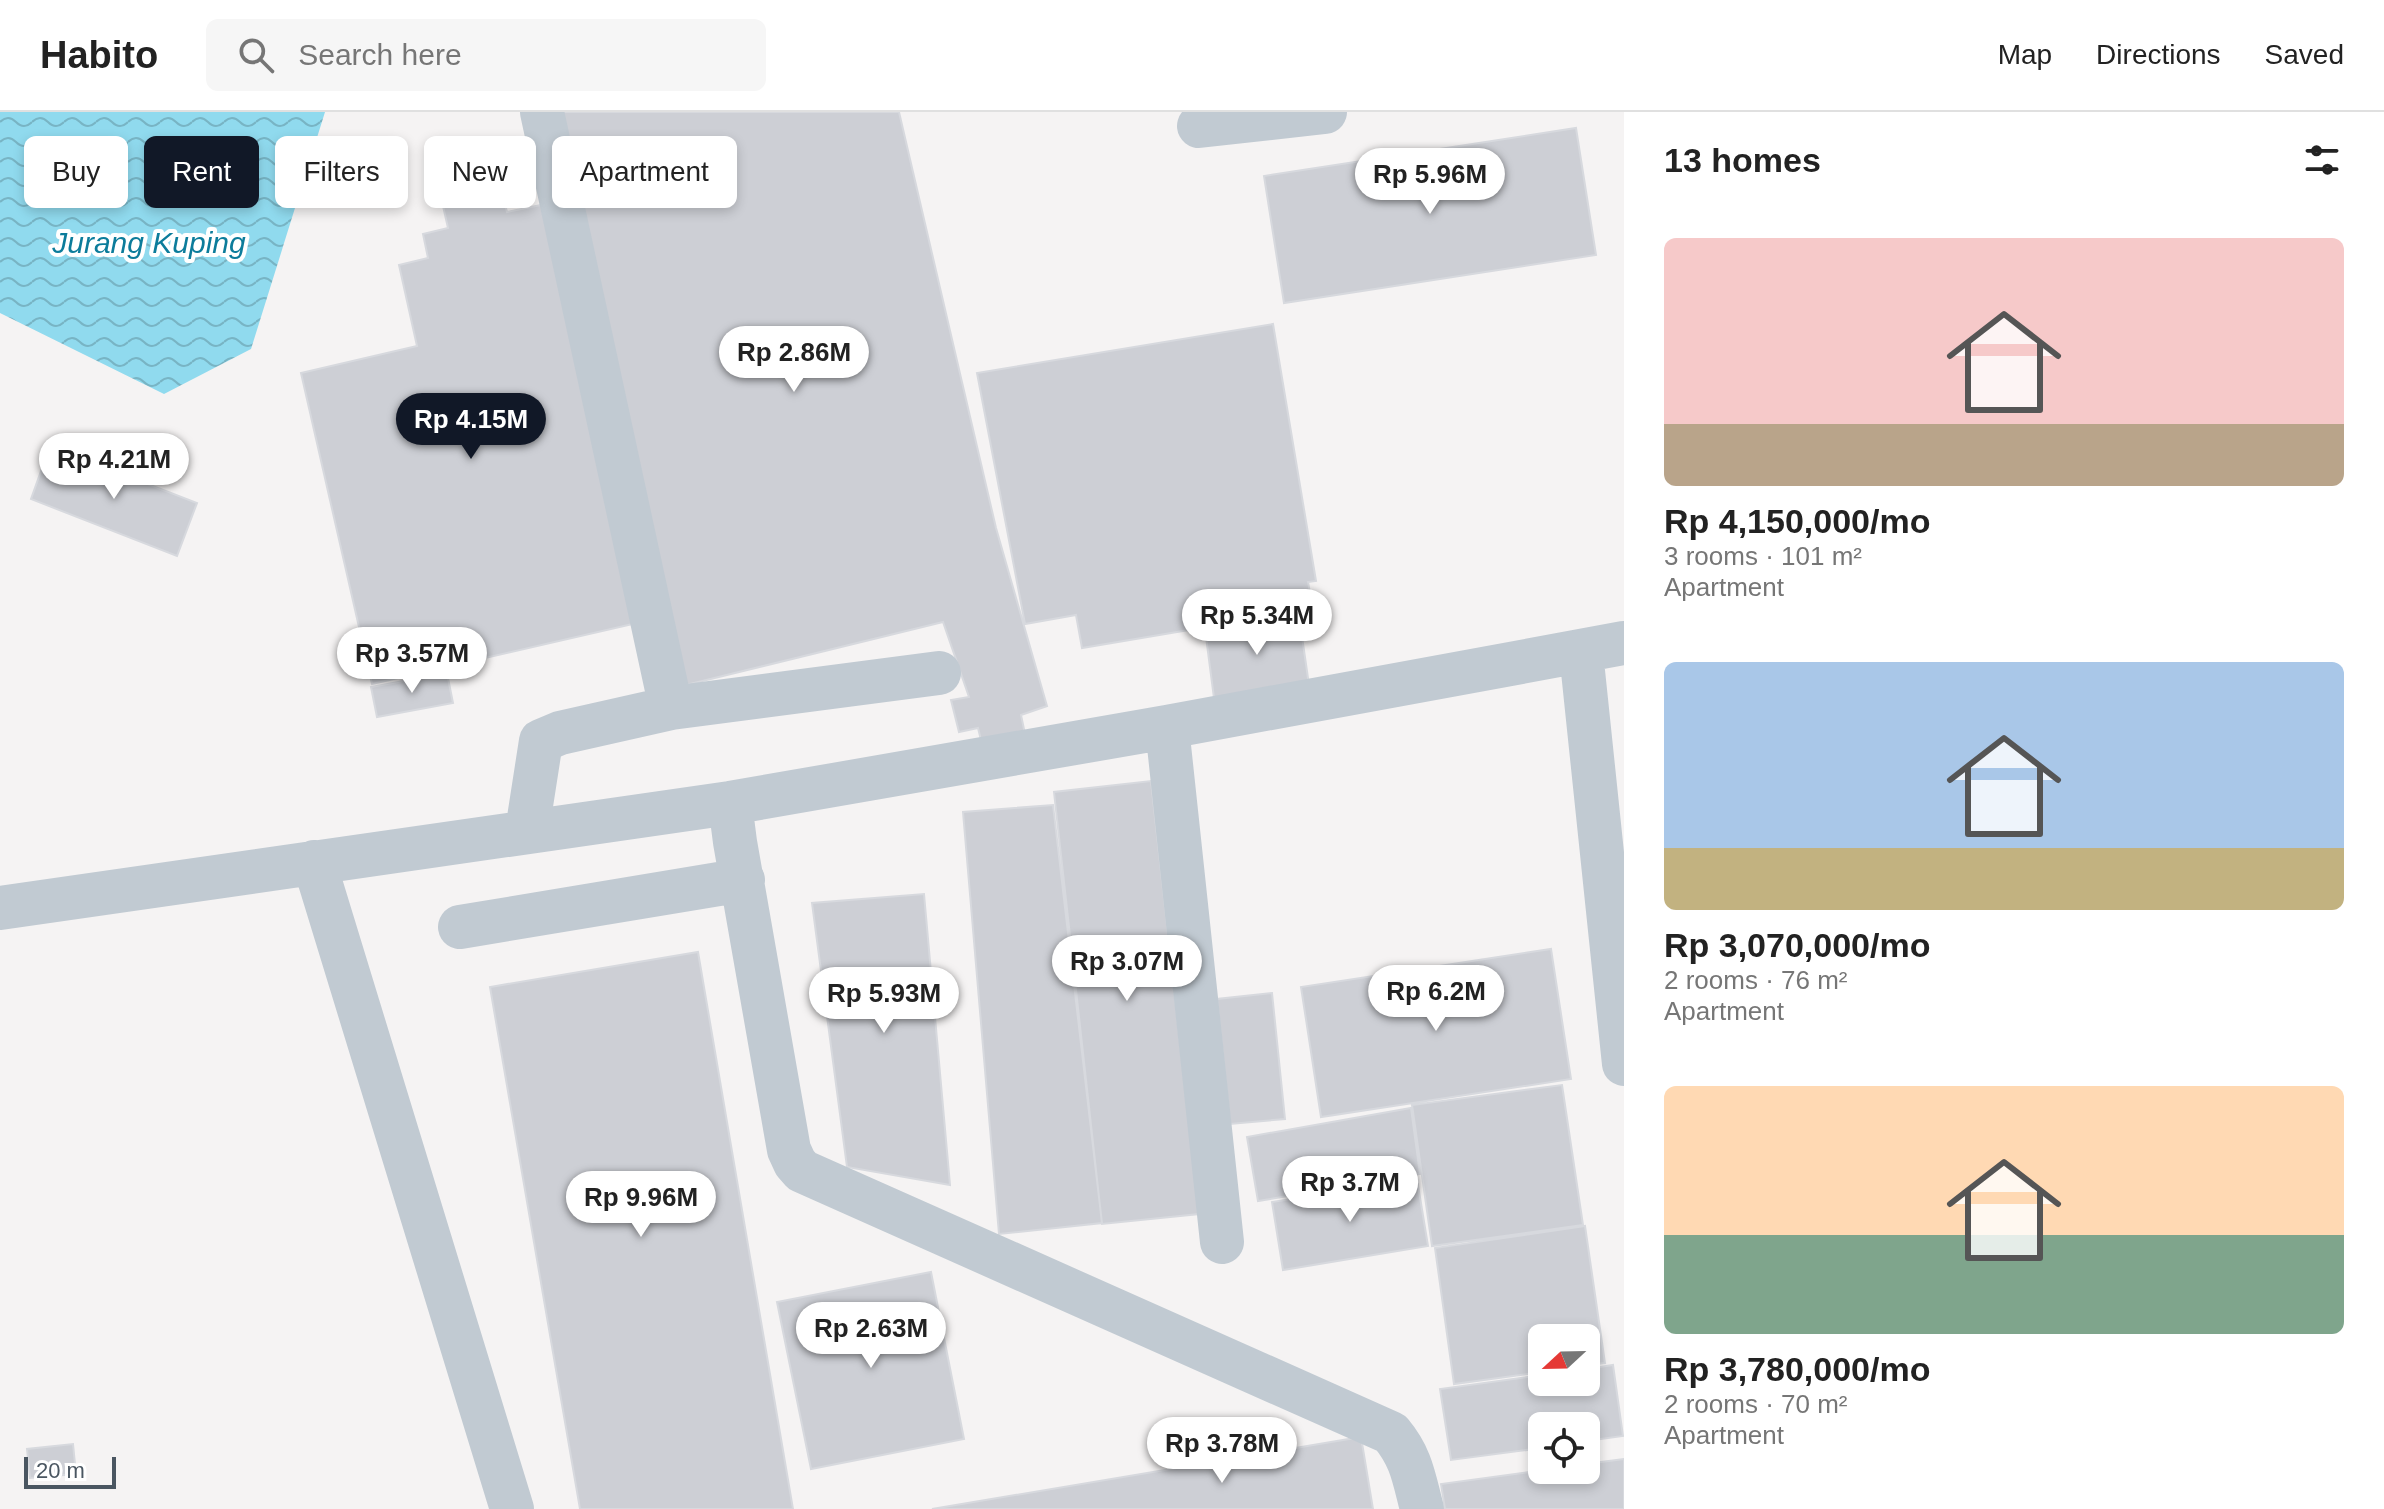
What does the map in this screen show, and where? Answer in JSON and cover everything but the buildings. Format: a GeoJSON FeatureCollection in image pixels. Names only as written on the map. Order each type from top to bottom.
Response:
{"type":"FeatureCollection","features":[{"type":"Feature","properties":{"kind":"street"},"geometry":{"type":"LineString","coordinates":[[542,112],[671,708]]}},
{"type":"Feature","properties":{"kind":"street"},"geometry":{"type":"LineString","coordinates":[[1199,126],[1325,112]]}},
{"type":"Feature","properties":{"kind":"street"},"geometry":{"type":"LineString","coordinates":[[0,908],[730,803],[1624,643]]}},
{"type":"Feature","properties":{"kind":"street"},"geometry":{"type":"LineString","coordinates":[[1581,652],[1624,1064]]}},
{"type":"Feature","properties":{"kind":"street"},"geometry":{"type":"LineString","coordinates":[[527,831],[541,741],[560,733],[671,708],[939,673]]}},
{"type":"Feature","properties":{"kind":"street"},"geometry":{"type":"LineString","coordinates":[[1167,727],[1222,1242]]}},
{"type":"Feature","properties":{"kind":"street"},"geometry":{"type":"LineString","coordinates":[[730,803],[789,1150],[802,1171],[1391,1433],[1404,1448],[1411,1465],[1422,1509]]}},
{"type":"Feature","properties":{"kind":"street"},"geometry":{"type":"LineString","coordinates":[[314,862],[512,1509]]}},
{"type":"Feature","properties":{"kind":"street"},"geometry":{"type":"LineString","coordinates":[[460,927],[743,880]]}},
{"type":"Feature","properties":{"kind":"water","name":"Jurang Kuping"},"geometry":{"type":"Polygon","coordinates":[[[0,112],[325,112],[318,136],[275,136],[275,208],[295,208],[251,349],[164,394],[0,313],[0,112]]]}}]}
